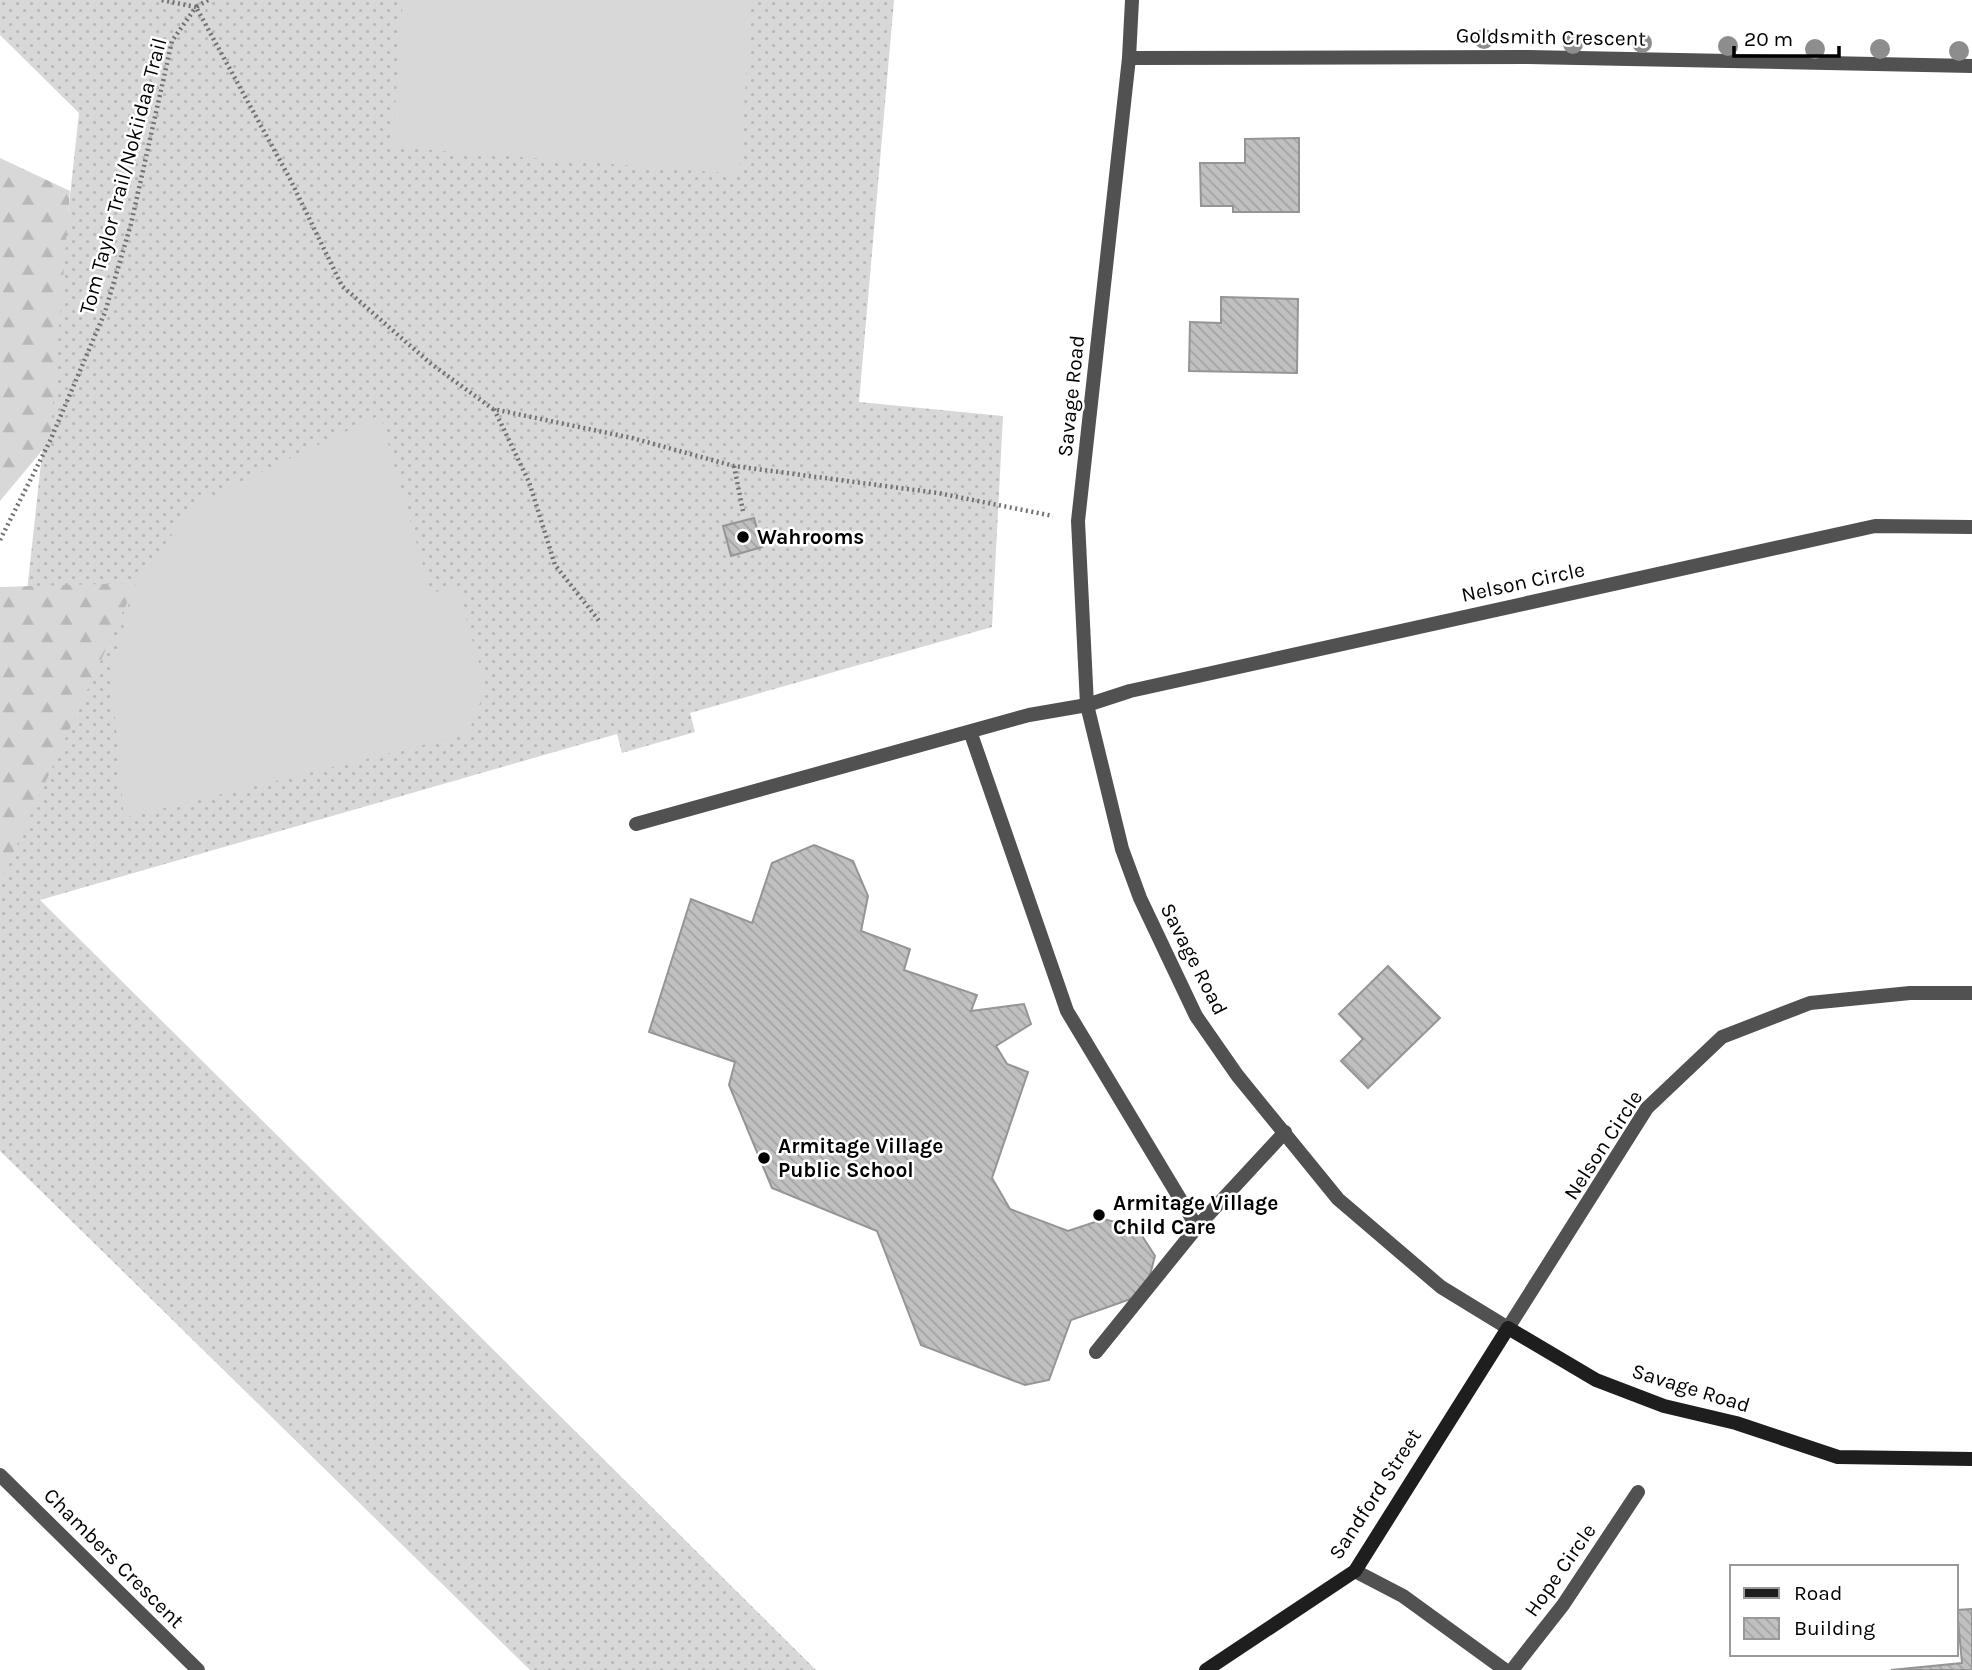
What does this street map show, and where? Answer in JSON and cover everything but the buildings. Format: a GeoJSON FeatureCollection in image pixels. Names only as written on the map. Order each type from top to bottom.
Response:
{"type":"FeatureCollection","features":[{"type":"Feature","properties":{"kind":"street","name":"Savage Road"},"geometry":{"type":"LineString","coordinates":[[1132,0],[1129,58],[1078,522],[1087,705],[1122,849],[1159,942],[1196,1016],[1237,1075],[1338,1199],[1441,1287],[1596,1380],[1664,1406],[1735,1423],[1838,1457],[1972,1460]]}},
{"type":"Feature","properties":{"kind":"street","name":"Goldsmith Crescent"},"geometry":{"type":"LineString","coordinates":[[1129,58],[1528,57],[1972,66]]}},
{"type":"Feature","properties":{"kind":"street","name":"Nelson Circle"},"geometry":{"type":"LineString","coordinates":[[636,824],[971,734],[1029,715],[1087,705],[1130,691],[1875,526],[1972,527]]}},
{"type":"Feature","properties":{"kind":"street"},"geometry":{"type":"LineString","coordinates":[[971,734],[1067,1012],[1197,1227]]}},
{"type":"Feature","properties":{"kind":"street","name":"Nelson Circle"},"geometry":{"type":"LineString","coordinates":[[1508,1328],[1647,1108],[1722,1037],[1810,1003],[1910,993],[1972,993]]}},
{"type":"Feature","properties":{"kind":"street"},"geometry":{"type":"LineString","coordinates":[[1096,1352],[1197,1227],[1285,1132]]}},
{"type":"Feature","properties":{"kind":"street","name":"Sandford Street"},"geometry":{"type":"LineString","coordinates":[[1206,1670],[1355,1571],[1508,1328]]}},
{"type":"Feature","properties":{"kind":"street","name":"Chambers Crescent"},"geometry":{"type":"LineString","coordinates":[[0,1475],[198,1670]]}},
{"type":"Feature","properties":{"kind":"street","name":"Hope Circle"},"geometry":{"type":"LineString","coordinates":[[1512,1670],[1563,1605],[1638,1492]]}},
{"type":"Feature","properties":{"kind":"street"},"geometry":{"type":"LineString","coordinates":[[1355,1571],[1403,1596],[1505,1670]]}},
{"type":"Feature","properties":{"kind":"path"},"geometry":{"type":"LineString","coordinates":[[161,0],[196,8],[208,0]]}},
{"type":"Feature","properties":{"kind":"path"},"geometry":{"type":"LineString","coordinates":[[196,8],[289,177],[342,286],[430,363],[493,409],[632,438],[734,466],[938,493],[1078,522]]}},
{"type":"Feature","properties":{"kind":"path","name":"Tom Taylor Trail/Nokiidaa Trail"},"geometry":{"type":"LineString","coordinates":[[0,540],[50,441],[105,312],[131,224],[172,41],[196,8]]}},
{"type":"Feature","properties":{"kind":"path"},"geometry":{"type":"LineString","coordinates":[[493,409],[529,482],[555,565],[600,622]]}},
{"type":"Feature","properties":{"kind":"path"},"geometry":{"type":"LineString","coordinates":[[734,466],[743,511]]}},
{"type":"Feature","properties":{"kind":"green space"},"geometry":{"type":"Polygon","coordinates":[[[0,0],[894,0],[859,402],[1003,416],[992,627],[690,713],[695,732],[622,753],[617,734],[40,900],[816,1670],[530,1670],[0,1151],[0,840],[79,113],[0,35],[0,0]]]}},
{"type":"Feature","properties":{"kind":"green space"},"geometry":{"type":"Polygon","coordinates":[[[403,0],[752,0],[739,174],[392,147],[403,0]]]}},
{"type":"Feature","properties":{"kind":"green space"},"geometry":{"type":"Polygon","coordinates":[[[0,158],[70,191],[50,441],[0,501],[0,158]]]}},
{"type":"Feature","properties":{"kind":"green space"},"geometry":{"type":"Polygon","coordinates":[[[380,415],[431,593],[457,587],[486,687],[468,734],[124,818],[111,672],[136,583],[195,504],[380,415]]]}},
{"type":"Feature","properties":{"kind":"green space"},"geometry":{"type":"Polygon","coordinates":[[[136,583],[0,882],[0,587],[136,583]]]}},
{"type":"Feature","properties":{"kind":"place","name":"Wahrooms"},"geometry":{"type":"Point","coordinates":[743,537]}},
{"type":"Feature","properties":{"kind":"place","name":"Armitage Village Public School"},"geometry":{"type":"Point","coordinates":[764,1158]}},
{"type":"Feature","properties":{"kind":"place","name":"Armitage Village Child Care"},"geometry":{"type":"Point","coordinates":[1099,1215]}}]}
